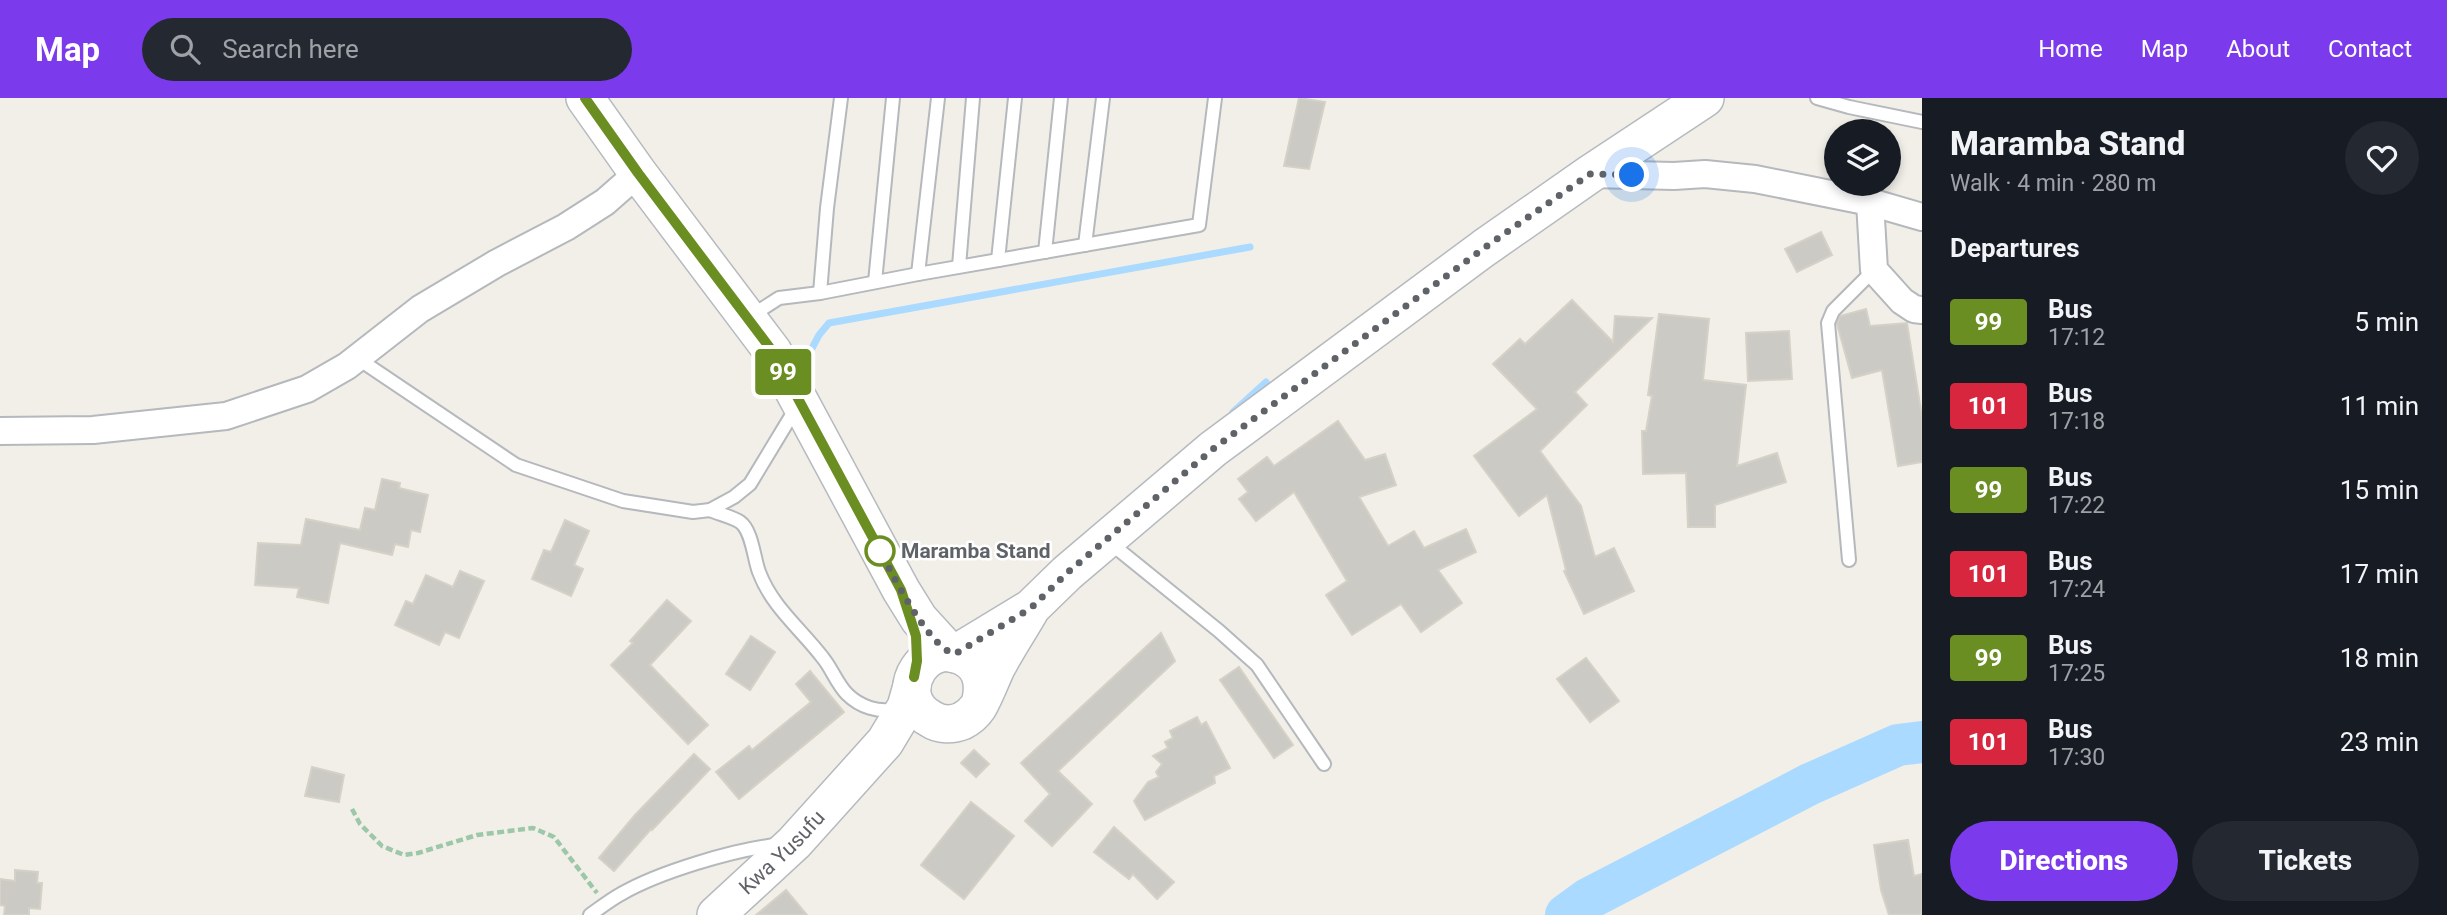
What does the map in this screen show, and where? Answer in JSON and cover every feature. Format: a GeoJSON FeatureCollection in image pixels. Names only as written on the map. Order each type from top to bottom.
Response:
{"type":"FeatureCollection","features":[{"type":"Feature","properties":{"kind":"street","name":"Kwa Yusufu"},"geometry":{"type":"LineString","coordinates":[[585,98],[773,352],[901,590],[919,619],[953,653]]}},
{"type":"Feature","properties":{"kind":"street"},"geometry":{"type":"LineString","coordinates":[[953,653],[1031,608],[1067,573],[1213,449],[1484,248],[1705,98]]}},
{"type":"Feature","properties":{"kind":"street"},"geometry":{"type":"LineString","coordinates":[[0,431],[93,430],[226,416],[307,389],[347,366],[421,309],[605,202],[638,173]]}},
{"type":"Feature","properties":{"kind":"street"},"geometry":{"type":"LineString","coordinates":[[1590,174],[1723,175],[1755,179],[1870,202],[1922,217]]}},
{"type":"Feature","properties":{"kind":"street"},"geometry":{"type":"LineString","coordinates":[[1870,202],[1874,270],[1902,301],[1914,309],[1922,310]]}},
{"type":"Feature","properties":{"kind":"street","name":"Kwa Yusufu"},"geometry":{"type":"LineString","coordinates":[[716,915],[794,843],[885,742],[911,690],[917,661],[916,636],[901,590]]}},
{"type":"Feature","properties":{"kind":"street"},"geometry":{"type":"LineString","coordinates":[[968,712],[983,682],[980,673],[968,659],[953,653],[941,653],[927,659],[911,690],[915,704],[928,718],[945,724],[968,712],[1031,608]]}},
{"type":"Feature","properties":{"kind":"street","name":"Kwa Yusufu"},"geometry":{"type":"LineString","coordinates":[[847,787],[904,749],[968,712]]}},
{"type":"Feature","properties":{"kind":"lane"},"geometry":{"type":"LineString","coordinates":[[820,293],[827,208],[841,98]]}},
{"type":"Feature","properties":{"kind":"lane"},"geometry":{"type":"LineString","coordinates":[[875,282],[893,98]]}},
{"type":"Feature","properties":{"kind":"lane"},"geometry":{"type":"LineString","coordinates":[[918,274],[938,98]]}},
{"type":"Feature","properties":{"kind":"lane"},"geometry":{"type":"LineString","coordinates":[[959,267],[973,98]]}},
{"type":"Feature","properties":{"kind":"lane"},"geometry":{"type":"LineString","coordinates":[[998,260],[1015,98]]}},
{"type":"Feature","properties":{"kind":"lane"},"geometry":{"type":"LineString","coordinates":[[1045,252],[1060,98]]}},
{"type":"Feature","properties":{"kind":"lane"},"geometry":{"type":"LineString","coordinates":[[1085,245],[1103,98]]}},
{"type":"Feature","properties":{"kind":"lane"},"geometry":{"type":"LineString","coordinates":[[747,318],[779,298],[1199,225],[1215,98]]}},
{"type":"Feature","properties":{"kind":"lane"},"geometry":{"type":"LineString","coordinates":[[1817,98],[1922,122]]}},
{"type":"Feature","properties":{"kind":"lane"},"geometry":{"type":"LineString","coordinates":[[1849,560],[1828,323],[1833,311],[1874,270]]}},
{"type":"Feature","properties":{"kind":"lane"},"geometry":{"type":"LineString","coordinates":[[357,358],[516,465],[624,501],[693,512],[710,510],[734,497],[750,484],[800,402]]}},
{"type":"Feature","properties":{"kind":"lane"},"geometry":{"type":"LineString","coordinates":[[710,510],[740,522],[745,528],[758,572],[774,600],[785,617],[824,659],[847,695],[875,711],[884,712],[911,690]]}},
{"type":"Feature","properties":{"kind":"lane"},"geometry":{"type":"LineString","coordinates":[[1106,540],[1257,665],[1324,764]]}},
{"type":"Feature","properties":{"kind":"lane"},"geometry":{"type":"LineString","coordinates":[[590,915],[622,893],[679,870],[731,855],[794,843]]}},
{"type":"Feature","properties":{"kind":"path"},"geometry":{"type":"LineString","coordinates":[[352,810],[360,824],[382,846],[404,855],[477,835],[533,828],[554,837],[605,905]]}},
{"type":"Feature","properties":{"kind":"building"},"geometry":{"type":"Polygon","coordinates":[[[1299,98],[1325,102],[1309,169],[1284,166],[1299,98]]]}},
{"type":"Feature","properties":{"kind":"building"},"geometry":{"type":"Polygon","coordinates":[[[1821,232],[1832,255],[1797,272],[1785,249],[1821,232]]]}},
{"type":"Feature","properties":{"kind":"building"},"geometry":{"type":"Polygon","coordinates":[[[1572,300],[1613,342],[1615,316],[1652,318],[1575,392],[1587,405],[1540,451],[1581,506],[1595,557],[1614,548],[1634,591],[1584,614],[1564,571],[1566,570],[1547,495],[1519,516],[1474,456],[1537,409],[1493,364],[1520,339],[1525,344],[1572,300]]]}},
{"type":"Feature","properties":{"kind":"building"},"geometry":{"type":"Polygon","coordinates":[[[1866,309],[1870,326],[1907,323],[1922,417],[1922,462],[1898,466],[1882,370],[1852,378],[1837,324],[1840,316],[1866,309]]]}},
{"type":"Feature","properties":{"kind":"building"},"geometry":{"type":"Polygon","coordinates":[[[1659,314],[1709,319],[1703,380],[1746,385],[1737,466],[1777,453],[1786,482],[1715,505],[1715,527],[1688,527],[1686,473],[1643,474],[1642,431],[1646,431],[1652,396],[1648,395],[1659,314]]]}},
{"type":"Feature","properties":{"kind":"building"},"geometry":{"type":"Polygon","coordinates":[[[1789,331],[1792,379],[1748,381],[1746,333],[1789,331]]]}},
{"type":"Feature","properties":{"kind":"building"},"geometry":{"type":"Polygon","coordinates":[[[1338,421],[1365,460],[1385,454],[1396,485],[1359,497],[1388,546],[1414,531],[1424,548],[1466,529],[1476,552],[1438,570],[1462,603],[1421,632],[1401,604],[1352,635],[1326,595],[1347,581],[1294,492],[1256,521],[1239,499],[1248,492],[1238,479],[1267,457],[1274,466],[1338,421]]]}},
{"type":"Feature","properties":{"kind":"building"},"geometry":{"type":"Polygon","coordinates":[[[382,479],[400,483],[399,488],[428,495],[420,532],[411,530],[408,547],[395,544],[392,555],[340,543],[328,603],[297,597],[299,588],[255,585],[258,543],[301,545],[306,519],[360,530],[365,508],[375,510],[382,479]]]}},
{"type":"Feature","properties":{"kind":"building"},"geometry":{"type":"Polygon","coordinates":[[[565,520],[589,531],[574,565],[583,569],[571,596],[532,579],[544,550],[551,552],[565,520]]]}},
{"type":"Feature","properties":{"kind":"building"},"geometry":{"type":"Polygon","coordinates":[[[460,571],[484,581],[459,638],[445,632],[439,645],[395,625],[406,601],[413,604],[426,575],[453,587],[460,571]]]}},
{"type":"Feature","properties":{"kind":"building"},"geometry":{"type":"Polygon","coordinates":[[[667,600],[691,621],[650,665],[708,725],[688,744],[611,665],[633,643],[630,641],[667,600]]]}},
{"type":"Feature","properties":{"kind":"building"},"geometry":{"type":"Polygon","coordinates":[[[1161,633],[1175,661],[1058,771],[1092,804],[1052,846],[1025,821],[1050,794],[1021,763],[1161,633]]]}},
{"type":"Feature","properties":{"kind":"building"},"geometry":{"type":"Polygon","coordinates":[[[751,636],[775,652],[750,690],[726,674],[751,636]]]}},
{"type":"Feature","properties":{"kind":"building"},"geometry":{"type":"Polygon","coordinates":[[[1586,658],[1619,701],[1590,722],[1557,679],[1586,658]]]}},
{"type":"Feature","properties":{"kind":"building"},"geometry":{"type":"Polygon","coordinates":[[[1239,667],[1293,745],[1274,758],[1220,680],[1239,667]]]}},
{"type":"Feature","properties":{"kind":"building"},"geometry":{"type":"Polygon","coordinates":[[[810,671],[844,712],[739,799],[716,772],[749,746],[752,750],[811,702],[796,684],[810,671]]]}},
{"type":"Feature","properties":{"kind":"building"},"geometry":{"type":"Polygon","coordinates":[[[1197,717],[1201,725],[1206,722],[1230,768],[1214,776],[1215,783],[1145,820],[1134,801],[1148,782],[1159,777],[1156,772],[1162,764],[1153,756],[1168,748],[1165,742],[1173,738],[1170,731],[1197,717]]]}},
{"type":"Feature","properties":{"kind":"building"},"geometry":{"type":"Polygon","coordinates":[[[974,750],[989,764],[976,777],[961,763],[974,750]]]}},
{"type":"Feature","properties":{"kind":"building"},"geometry":{"type":"Polygon","coordinates":[[[694,754],[710,769],[614,871],[599,858],[635,815],[694,754]]]}},
{"type":"Feature","properties":{"kind":"building"},"geometry":{"type":"Polygon","coordinates":[[[312,767],[344,775],[339,802],[305,796],[312,767]]]}},
{"type":"Feature","properties":{"kind":"building"},"geometry":{"type":"Polygon","coordinates":[[[971,802],[1014,836],[964,899],[921,865],[971,802]]]}},
{"type":"Feature","properties":{"kind":"building"},"geometry":{"type":"Polygon","coordinates":[[[1114,827],[1174,882],[1157,899],[1133,874],[1129,879],[1094,852],[1114,827]]]}},
{"type":"Feature","properties":{"kind":"building"},"geometry":{"type":"Polygon","coordinates":[[[1908,840],[1914,876],[1922,874],[1922,915],[1889,915],[1881,890],[1874,845],[1908,840]]]}},
{"type":"Feature","properties":{"kind":"building"},"geometry":{"type":"Polygon","coordinates":[[[15,870],[38,872],[37,883],[42,883],[40,909],[29,908],[29,915],[4,915],[5,906],[0,905],[0,879],[15,881],[15,870]]]}},
{"type":"Feature","properties":{"kind":"building"},"geometry":{"type":"Polygon","coordinates":[[[786,890],[807,915],[756,915],[786,890]]]}},
{"type":"Feature","properties":{"kind":"waterway"},"geometry":{"type":"LineString","coordinates":[[804,376],[801,369],[819,335],[829,323],[1250,247]]}},
{"type":"Feature","properties":{"kind":"waterway"},"geometry":{"type":"LineString","coordinates":[[1233,412],[1266,382]]}},
{"type":"Feature","properties":{"kind":"waterway"},"geometry":{"type":"LineString","coordinates":[[1566,915],[1588,899],[1810,784],[1898,745],[1922,742]]}},
{"type":"Feature","properties":{"kind":"bus line","name":"99"},"geometry":{"type":"LineString","coordinates":[[585,98],[773,352],[901,590],[916,636],[917,661],[914,677]]}},
{"type":"Feature","properties":{"kind":"place","name":"Maramba Stand"},"geometry":{"type":"Point","coordinates":[880,551]}},
{"type":"Feature","properties":{"kind":"route"},"geometry":{"type":"LineString","coordinates":[[880,551],[876,543],[919,619],[939,643],[955,654],[1023,615],[1067,573],[1213,449],[1484,248],[1590,174],[1632,175]]}}]}
